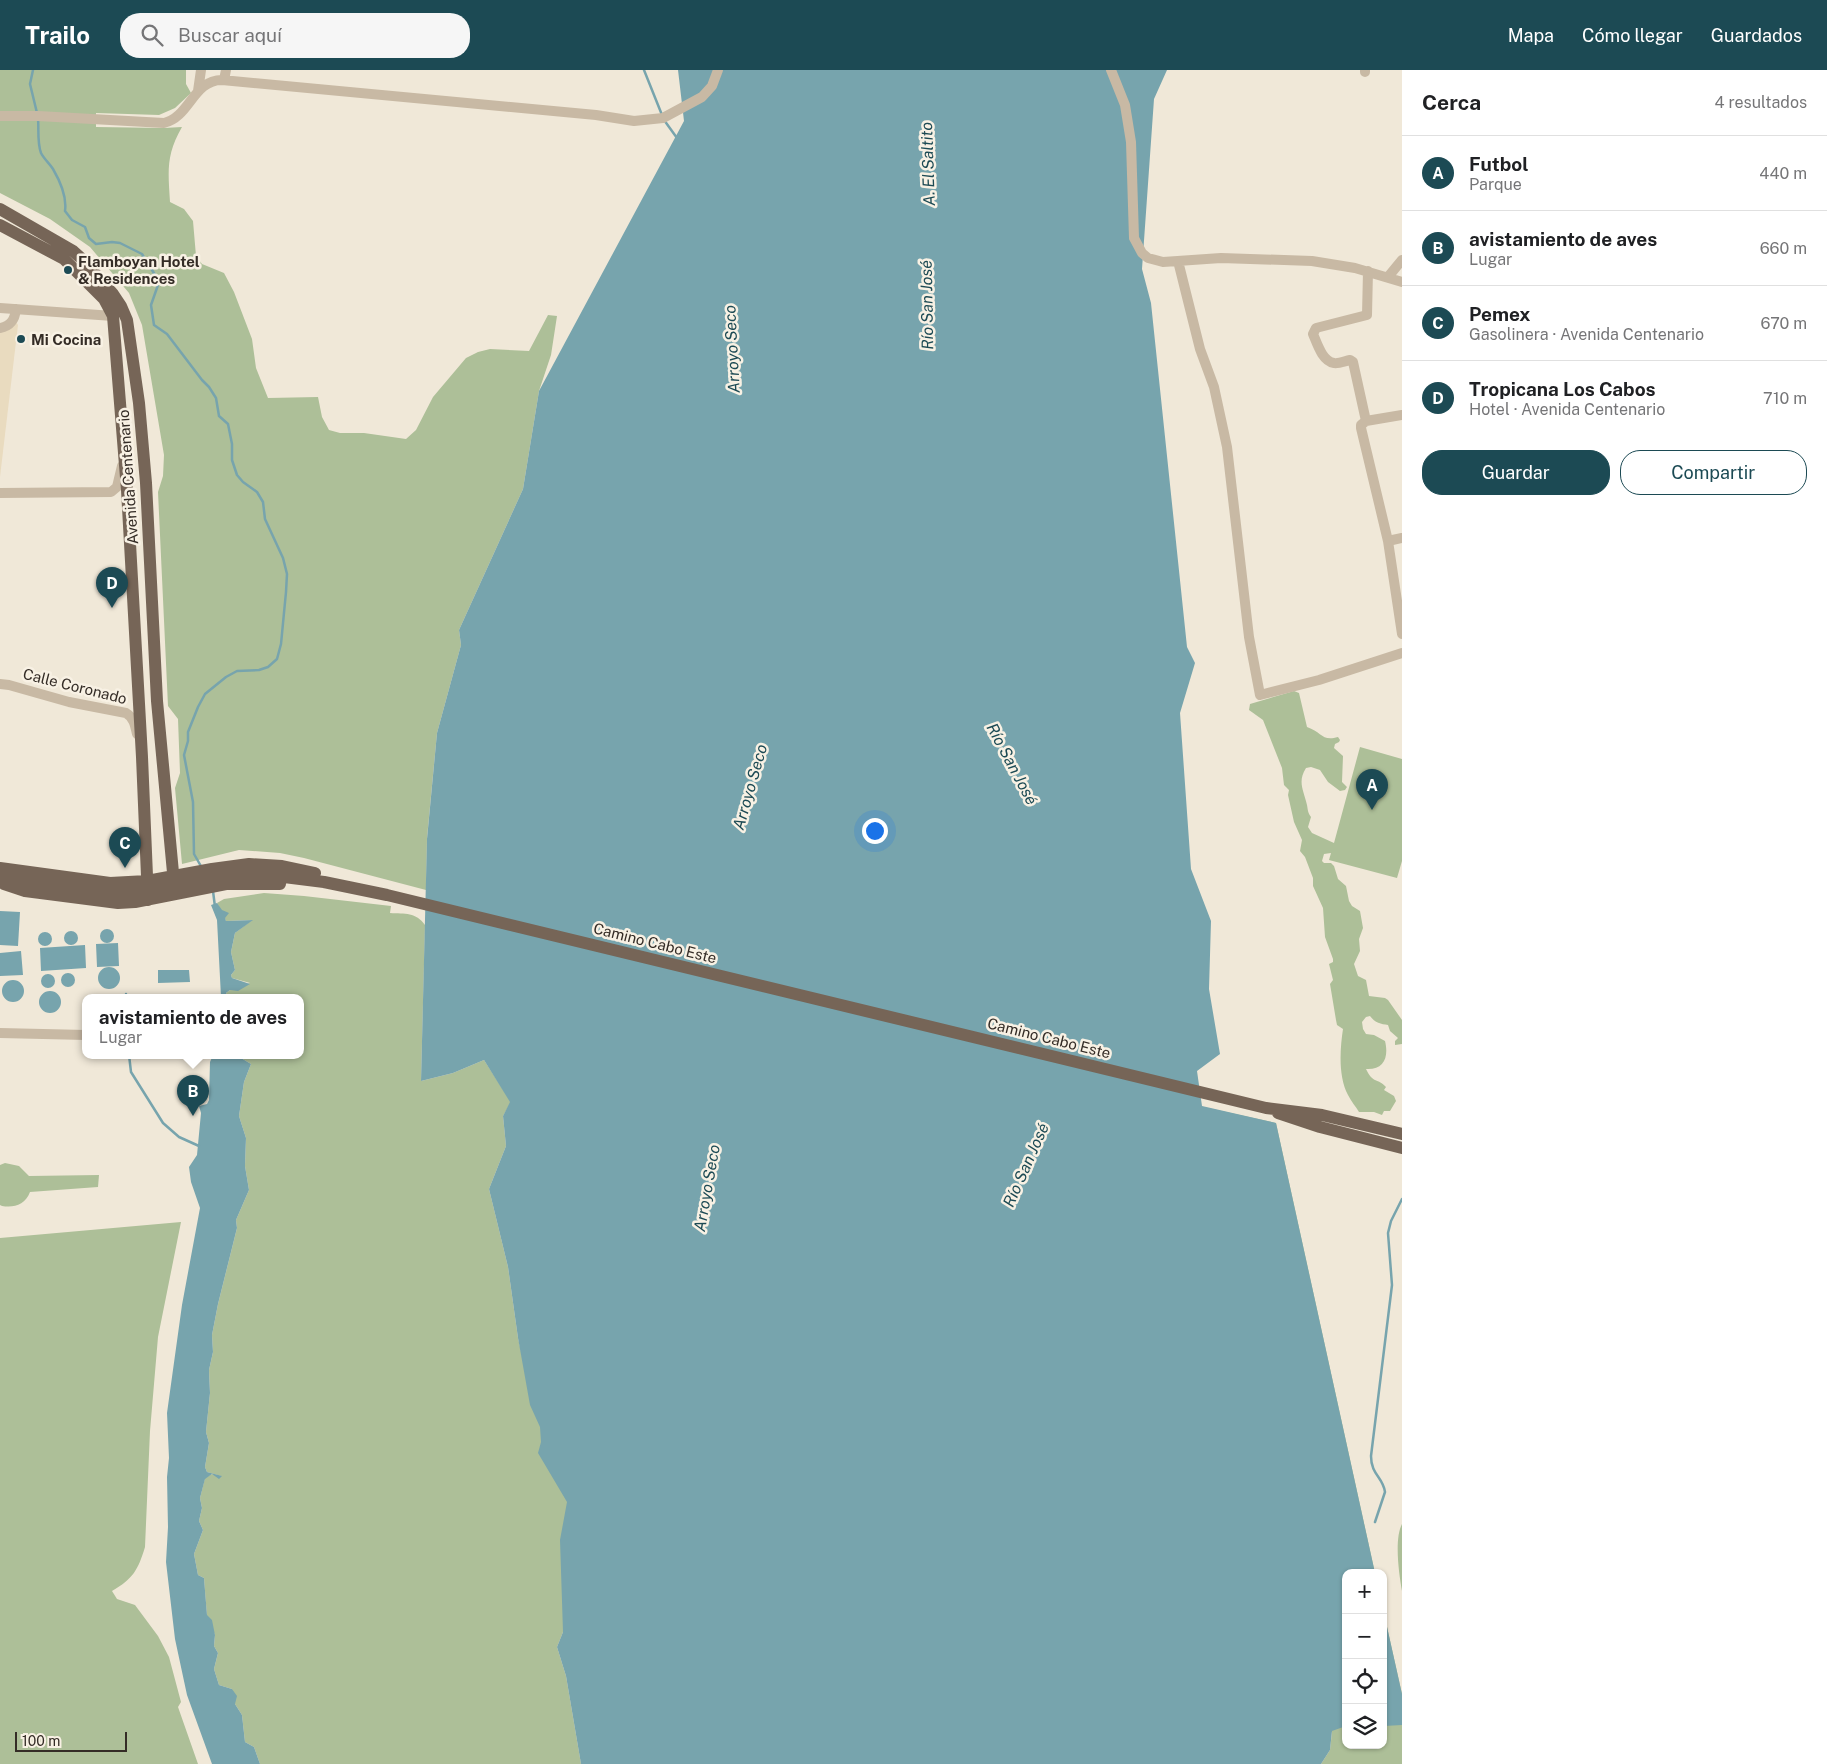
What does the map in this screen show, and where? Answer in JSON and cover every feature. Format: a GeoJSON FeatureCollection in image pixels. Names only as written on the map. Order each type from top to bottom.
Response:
{"type":"FeatureCollection","features":[{"type":"Feature","properties":{"kind":"main road","name":"Avenida Centenario"},"geometry":{"type":"LineString","coordinates":[[0,209],[73,251],[113,294],[127,320],[139,403],[146,483],[157,701],[175,894]]}},
{"type":"Feature","properties":{"kind":"main road","name":"Avenida Centenario"},"geometry":{"type":"LineString","coordinates":[[0,225],[64,259],[104,299],[113,316],[123,460],[127,490],[142,757],[146,891]]}},
{"type":"Feature","properties":{"kind":"main road"},"geometry":{"type":"LineString","coordinates":[[0,880],[25,890],[107,903],[135,902],[146,891],[172,876],[237,865],[282,866],[317,873],[387,895]]}},
{"type":"Feature","properties":{"kind":"main road"},"geometry":{"type":"LineString","coordinates":[[0,869],[103,883],[117,883],[146,891],[175,894],[226,884],[270,883],[387,895]]}},
{"type":"Feature","properties":{"kind":"main road","name":"Camino Cabo Este"},"geometry":{"type":"LineString","coordinates":[[0,869],[31,881]]}},
{"type":"Feature","properties":{"kind":"main road","name":"Camino Cabo Este"},"geometry":{"type":"LineString","coordinates":[[0,880],[31,881],[105,893],[146,891],[227,875],[258,874],[309,879],[387,895],[1207,1093],[1266,1108],[1307,1123],[1402,1148]]}},
{"type":"Feature","properties":{"kind":"main road","name":"Camino Cabo Este"},"geometry":{"type":"LineString","coordinates":[[1266,1108],[1322,1115],[1402,1134]]}},
{"type":"Feature","properties":{"kind":"street"},"geometry":{"type":"LineString","coordinates":[[198,91],[201,70]]}},
{"type":"Feature","properties":{"kind":"street"},"geometry":{"type":"LineString","coordinates":[[0,116],[38,116],[164,124],[179,116],[198,91],[207,83],[225,75],[634,121],[663,118],[702,97],[712,86],[718,70]]}},
{"type":"Feature","properties":{"kind":"street"},"geometry":{"type":"LineString","coordinates":[[1111,70],[1126,105],[1131,142],[1134,238],[1142,253],[1148,258],[1163,262],[1221,258],[1312,261],[1368,271],[1402,282]]}},
{"type":"Feature","properties":{"kind":"street"},"geometry":{"type":"LineString","coordinates":[[1388,277],[1402,260]]}},
{"type":"Feature","properties":{"kind":"street"},"geometry":{"type":"LineString","coordinates":[[1178,261],[1200,349],[1214,387],[1227,447],[1249,637],[1260,696],[1319,680],[1402,653]]}},
{"type":"Feature","properties":{"kind":"street"},"geometry":{"type":"LineString","coordinates":[[1366,421],[1353,362],[1350,360],[1331,362],[1321,353],[1313,334],[1316,328],[1367,314],[1368,271]]}},
{"type":"Feature","properties":{"kind":"street"},"geometry":{"type":"LineString","coordinates":[[0,308],[113,316]]}},
{"type":"Feature","properties":{"kind":"street"},"geometry":{"type":"LineString","coordinates":[[0,328],[14,320],[16,309]]}},
{"type":"Feature","properties":{"kind":"street"},"geometry":{"type":"LineString","coordinates":[[1402,416],[1366,421],[1361,425],[1388,541],[1402,634]]}},
{"type":"Feature","properties":{"kind":"street"},"geometry":{"type":"LineString","coordinates":[[0,493],[111,492],[117,487],[123,460]]}},
{"type":"Feature","properties":{"kind":"street"},"geometry":{"type":"LineString","coordinates":[[1388,541],[1402,538]]}},
{"type":"Feature","properties":{"kind":"street","name":"Calle Coronado"},"geometry":{"type":"LineString","coordinates":[[0,684],[70,702],[126,713],[131,716],[135,723],[142,757]]}},
{"type":"Feature","properties":{"kind":"street"},"geometry":{"type":"LineString","coordinates":[[0,1033],[82,1035]]}},
{"type":"Feature","properties":{"kind":"green space"},"geometry":{"type":"Polygon","coordinates":[[[0,70],[186,70],[186,84],[191,93],[175,108],[159,115],[96,113],[96,127],[182,127],[173,146],[169,163],[170,202],[184,209],[193,221],[196,256],[202,264],[224,273],[234,292],[252,339],[256,368],[268,398],[318,397],[322,417],[329,430],[340,433],[364,433],[406,439],[416,430],[433,397],[466,358],[490,349],[529,351],[548,315],[557,316],[551,355],[539,391],[523,489],[459,630],[461,645],[437,733],[427,838],[426,890],[280,853],[239,850],[182,864],[175,788],[180,773],[178,719],[168,706],[158,492],[163,476],[164,455],[142,325],[129,293],[90,247],[50,219],[0,193],[0,70]]]}},
{"type":"Feature","properties":{"kind":"green space"},"geometry":{"type":"Polygon","coordinates":[[[1294,691],[1299,693],[1307,727],[1325,737],[1338,737],[1340,740],[1335,744],[1334,748],[1343,756],[1342,782],[1347,787],[1345,790],[1340,791],[1328,782],[1320,770],[1311,767],[1306,768],[1303,773],[1302,786],[1311,817],[1308,827],[1312,833],[1334,843],[1360,747],[1402,759],[1402,861],[1397,878],[1329,860],[1331,853],[1324,854],[1322,861],[1324,863],[1331,863],[1334,866],[1338,879],[1346,886],[1349,901],[1352,906],[1360,911],[1363,928],[1359,939],[1360,951],[1354,964],[1358,976],[1366,980],[1369,996],[1388,1000],[1402,1020],[1402,1044],[1395,1045],[1395,1041],[1398,1038],[1390,1031],[1388,1025],[1376,1022],[1370,1016],[1366,1017],[1362,1022],[1366,1034],[1374,1035],[1385,1041],[1386,1052],[1384,1061],[1377,1067],[1366,1069],[1373,1079],[1386,1087],[1384,1090],[1394,1096],[1396,1101],[1390,1111],[1384,1111],[1382,1115],[1374,1112],[1359,1112],[1345,1088],[1341,1071],[1343,1029],[1337,1025],[1330,984],[1333,980],[1329,964],[1333,962],[1333,959],[1325,937],[1323,908],[1313,886],[1313,878],[1305,857],[1300,851],[1302,840],[1294,822],[1288,795],[1289,790],[1284,785],[1282,768],[1263,720],[1249,710],[1250,704],[1294,691]]]}},
{"type":"Feature","properties":{"kind":"green space"},"geometry":{"type":"Polygon","coordinates":[[[264,893],[304,896],[391,906],[390,913],[414,916],[425,925],[421,1081],[453,1073],[484,1060],[511,1102],[503,1116],[506,1146],[489,1189],[508,1267],[518,1338],[525,1369],[1185,1103],[1276,1123],[1374,1569],[1342,1569],[1342,1749],[1387,1749],[1387,1627],[1402,1694],[1402,1764],[1321,1764],[1330,1750],[1332,1732],[563,1632],[557,1647],[566,1676],[581,1764],[260,1764],[254,1747],[245,1742],[242,1715],[235,1704],[232,1689],[219,1685],[214,1669],[218,1653],[214,1646],[215,1635],[207,1616],[204,1578],[198,1575],[194,1554],[203,1530],[199,1521],[202,1508],[200,1498],[205,1478],[212,1474],[221,1476],[207,1472],[205,1467],[209,1443],[206,1432],[210,1393],[209,1370],[213,1352],[212,1335],[237,1228],[236,1220],[249,1190],[245,1166],[246,1138],[239,1116],[244,1082],[251,1064],[243,1059],[304,1059],[304,994],[226,994],[230,990],[250,983],[232,978],[231,975],[235,970],[231,952],[235,933],[252,920],[226,921],[217,903],[224,899],[264,893]]]}},
{"type":"Feature","properties":{"kind":"green space"},"geometry":{"type":"Polygon","coordinates":[[[5,1163],[19,1166],[29,1176],[99,1175],[98,1187],[30,1192],[19,1205],[2,1206],[0,1205],[0,1165],[5,1163]]]}},
{"type":"Feature","properties":{"kind":"green space"},"geometry":{"type":"Polygon","coordinates":[[[181,1222],[158,1337],[150,1431],[145,1547],[134,1573],[112,1591],[117,1599],[135,1605],[158,1636],[169,1657],[181,1702],[178,1707],[198,1764],[0,1764],[0,1238],[181,1222]]]}},
{"type":"Feature","properties":{"kind":"green space"},"geometry":{"type":"Polygon","coordinates":[[[1402,1524],[1402,1591],[1398,1538],[1402,1524]]]}},
{"type":"Feature","properties":{"kind":"shaded area"},"geometry":{"type":"Polygon","coordinates":[[[14,319],[18,325],[0,477],[0,328],[14,319]]]}},
{"type":"Feature","properties":{"kind":"water"},"geometry":{"type":"Polygon","coordinates":[[[678,70],[1167,70],[1154,99],[1142,269],[1151,303],[1187,647],[1195,663],[1180,713],[1191,869],[1211,921],[1209,989],[1220,1054],[1197,1071],[1202,1106],[1276,1123],[1374,1569],[1342,1569],[1342,1727],[1332,1731],[1330,1750],[1321,1764],[581,1764],[566,1676],[557,1647],[563,1632],[560,1540],[567,1502],[538,1453],[541,1442],[540,1427],[530,1405],[508,1267],[489,1189],[506,1146],[503,1116],[510,1102],[484,1060],[453,1073],[421,1081],[427,839],[437,733],[461,645],[459,630],[523,489],[539,391],[684,121],[678,70]]]}},
{"type":"Feature","properties":{"kind":"water"},"geometry":{"type":"Polygon","coordinates":[[[217,903],[222,910],[229,913],[225,918],[226,921],[253,920],[235,933],[231,952],[235,970],[231,975],[232,978],[250,984],[238,991],[230,990],[226,994],[221,994],[217,920],[211,905],[217,903]]]}},
{"type":"Feature","properties":{"kind":"water"},"geometry":{"type":"Polygon","coordinates":[[[0,911],[20,912],[18,946],[0,945],[0,911]]]}},
{"type":"Feature","properties":{"kind":"water"},"geometry":{"type":"Polygon","coordinates":[[[104,929],[110,929],[114,936],[110,943],[104,943],[100,939],[100,933],[104,929]]]}},
{"type":"Feature","properties":{"kind":"water"},"geometry":{"type":"Polygon","coordinates":[[[68,931],[74,931],[78,938],[74,945],[68,945],[64,941],[64,935],[68,931]]]}},
{"type":"Feature","properties":{"kind":"water"},"geometry":{"type":"Polygon","coordinates":[[[42,932],[48,932],[52,939],[48,946],[42,946],[38,942],[38,936],[42,932]]]}},
{"type":"Feature","properties":{"kind":"water"},"geometry":{"type":"Polygon","coordinates":[[[118,943],[119,966],[97,967],[96,944],[118,943]]]}},
{"type":"Feature","properties":{"kind":"water"},"geometry":{"type":"Polygon","coordinates":[[[85,945],[86,968],[41,971],[40,948],[85,945]]]}},
{"type":"Feature","properties":{"kind":"water"},"geometry":{"type":"Polygon","coordinates":[[[21,951],[23,975],[0,976],[0,953],[21,951]]]}},
{"type":"Feature","properties":{"kind":"water"},"geometry":{"type":"Polygon","coordinates":[[[109,967],[119,974],[120,978],[113,988],[109,989],[99,982],[98,978],[105,968],[109,967]]]}},
{"type":"Feature","properties":{"kind":"water"},"geometry":{"type":"Polygon","coordinates":[[[158,970],[189,970],[190,982],[158,983],[158,970]]]}},
{"type":"Feature","properties":{"kind":"water"},"geometry":{"type":"Polygon","coordinates":[[[65,973],[71,973],[75,980],[71,987],[65,987],[61,983],[61,977],[65,973]]]}},
{"type":"Feature","properties":{"kind":"water"},"geometry":{"type":"Polygon","coordinates":[[[45,974],[51,974],[55,981],[51,988],[45,988],[41,984],[41,978],[45,974]]]}},
{"type":"Feature","properties":{"kind":"water"},"geometry":{"type":"Polygon","coordinates":[[[13,980],[23,987],[24,991],[17,1001],[13,1002],[3,995],[2,991],[9,981],[13,980]]]}},
{"type":"Feature","properties":{"kind":"water"},"geometry":{"type":"Polygon","coordinates":[[[50,991],[60,998],[61,1002],[54,1012],[50,1013],[40,1006],[39,1002],[46,992],[50,991]]]}},
{"type":"Feature","properties":{"kind":"water"},"geometry":{"type":"Polygon","coordinates":[[[211,1059],[243,1059],[251,1064],[244,1082],[239,1116],[246,1138],[245,1166],[249,1190],[236,1220],[237,1228],[212,1335],[213,1352],[209,1370],[210,1393],[206,1432],[209,1443],[205,1467],[207,1472],[222,1476],[219,1479],[212,1474],[205,1479],[200,1498],[202,1508],[199,1521],[203,1530],[194,1554],[198,1575],[204,1578],[207,1615],[212,1620],[215,1635],[214,1646],[218,1653],[214,1669],[219,1685],[232,1689],[237,1696],[235,1704],[242,1715],[245,1742],[254,1747],[260,1764],[212,1764],[187,1695],[175,1639],[166,1562],[169,1458],[167,1413],[182,1305],[200,1208],[191,1182],[189,1167],[197,1155],[201,1113],[199,1106],[207,1104],[209,1100],[211,1059]]]}},
{"type":"Feature","properties":{"kind":"water"},"geometry":{"type":"Polygon","coordinates":[[[1387,1627],[1402,1694],[1402,1725],[1387,1726],[1387,1627]]]}},
{"type":"Feature","properties":{"kind":"waterway"},"geometry":{"type":"LineString","coordinates":[[33,70],[30,84],[37,113]]}},
{"type":"Feature","properties":{"kind":"waterway","name":"Arroyo Seco"},"geometry":{"type":"LineString","coordinates":[[644,70],[662,115]]}},
{"type":"Feature","properties":{"kind":"waterway"},"geometry":{"type":"LineString","coordinates":[[38,118],[40,149],[60,184],[65,200],[65,211],[72,220],[85,227],[89,238],[96,244],[120,243],[142,254],[157,278],[158,285],[151,305],[154,325],[167,334],[216,398],[219,416],[228,424],[232,444],[232,460],[237,475],[257,492],[263,502],[265,519],[283,558],[287,574],[281,644],[277,659],[268,667],[259,670],[237,671],[226,677],[205,694],[188,732],[188,741],[184,755],[193,802],[194,854],[202,868]]}},
{"type":"Feature","properties":{"kind":"waterway","name":"Arroyo Seco"},"geometry":{"type":"LineString","coordinates":[[664,120],[677,138]]}},
{"type":"Feature","properties":{"kind":"waterway"},"geometry":{"type":"LineString","coordinates":[[213,891],[215,907]]}},
{"type":"Feature","properties":{"kind":"waterway"},"geometry":{"type":"LineString","coordinates":[[129,1059],[131,1072],[163,1123],[179,1137],[199,1146]]}},
{"type":"Feature","properties":{"kind":"waterway"},"geometry":{"type":"LineString","coordinates":[[1375,1522],[1385,1492],[1373,1468],[1371,1456],[1392,1285],[1388,1233],[1391,1221],[1402,1199]]}},
{"type":"Feature","properties":{"kind":"place","name":"Flamboyan Hotel & Residences"},"geometry":{"type":"Point","coordinates":[68,270]}},
{"type":"Feature","properties":{"kind":"place","name":"Mi Cocina"},"geometry":{"type":"Point","coordinates":[21,339]}},
{"type":"Feature","properties":{"kind":"place","name":"Tropicana Los Cabos"},"geometry":{"type":"Point","coordinates":[112,608]}},
{"type":"Feature","properties":{"kind":"place","name":"Futbol"},"geometry":{"type":"Point","coordinates":[1372,810]}},
{"type":"Feature","properties":{"kind":"place","name":"Pemex"},"geometry":{"type":"Point","coordinates":[125,868]}},
{"type":"Feature","properties":{"kind":"place","name":"avistamiento de aves"},"geometry":{"type":"Point","coordinates":[193,1116]}},
{"type":"Feature","properties":{"kind":"water label","name":"A. El Saltito"},"geometry":{"type":"Point","coordinates":[928,164]}},
{"type":"Feature","properties":{"kind":"water label","name":"Río San José"},"geometry":{"type":"Point","coordinates":[927,305]}},
{"type":"Feature","properties":{"kind":"water label","name":"Río San José"},"geometry":{"type":"Point","coordinates":[1012,764]}},
{"type":"Feature","properties":{"kind":"water label","name":"Río San José"},"geometry":{"type":"Point","coordinates":[1026,1165]}}]}
